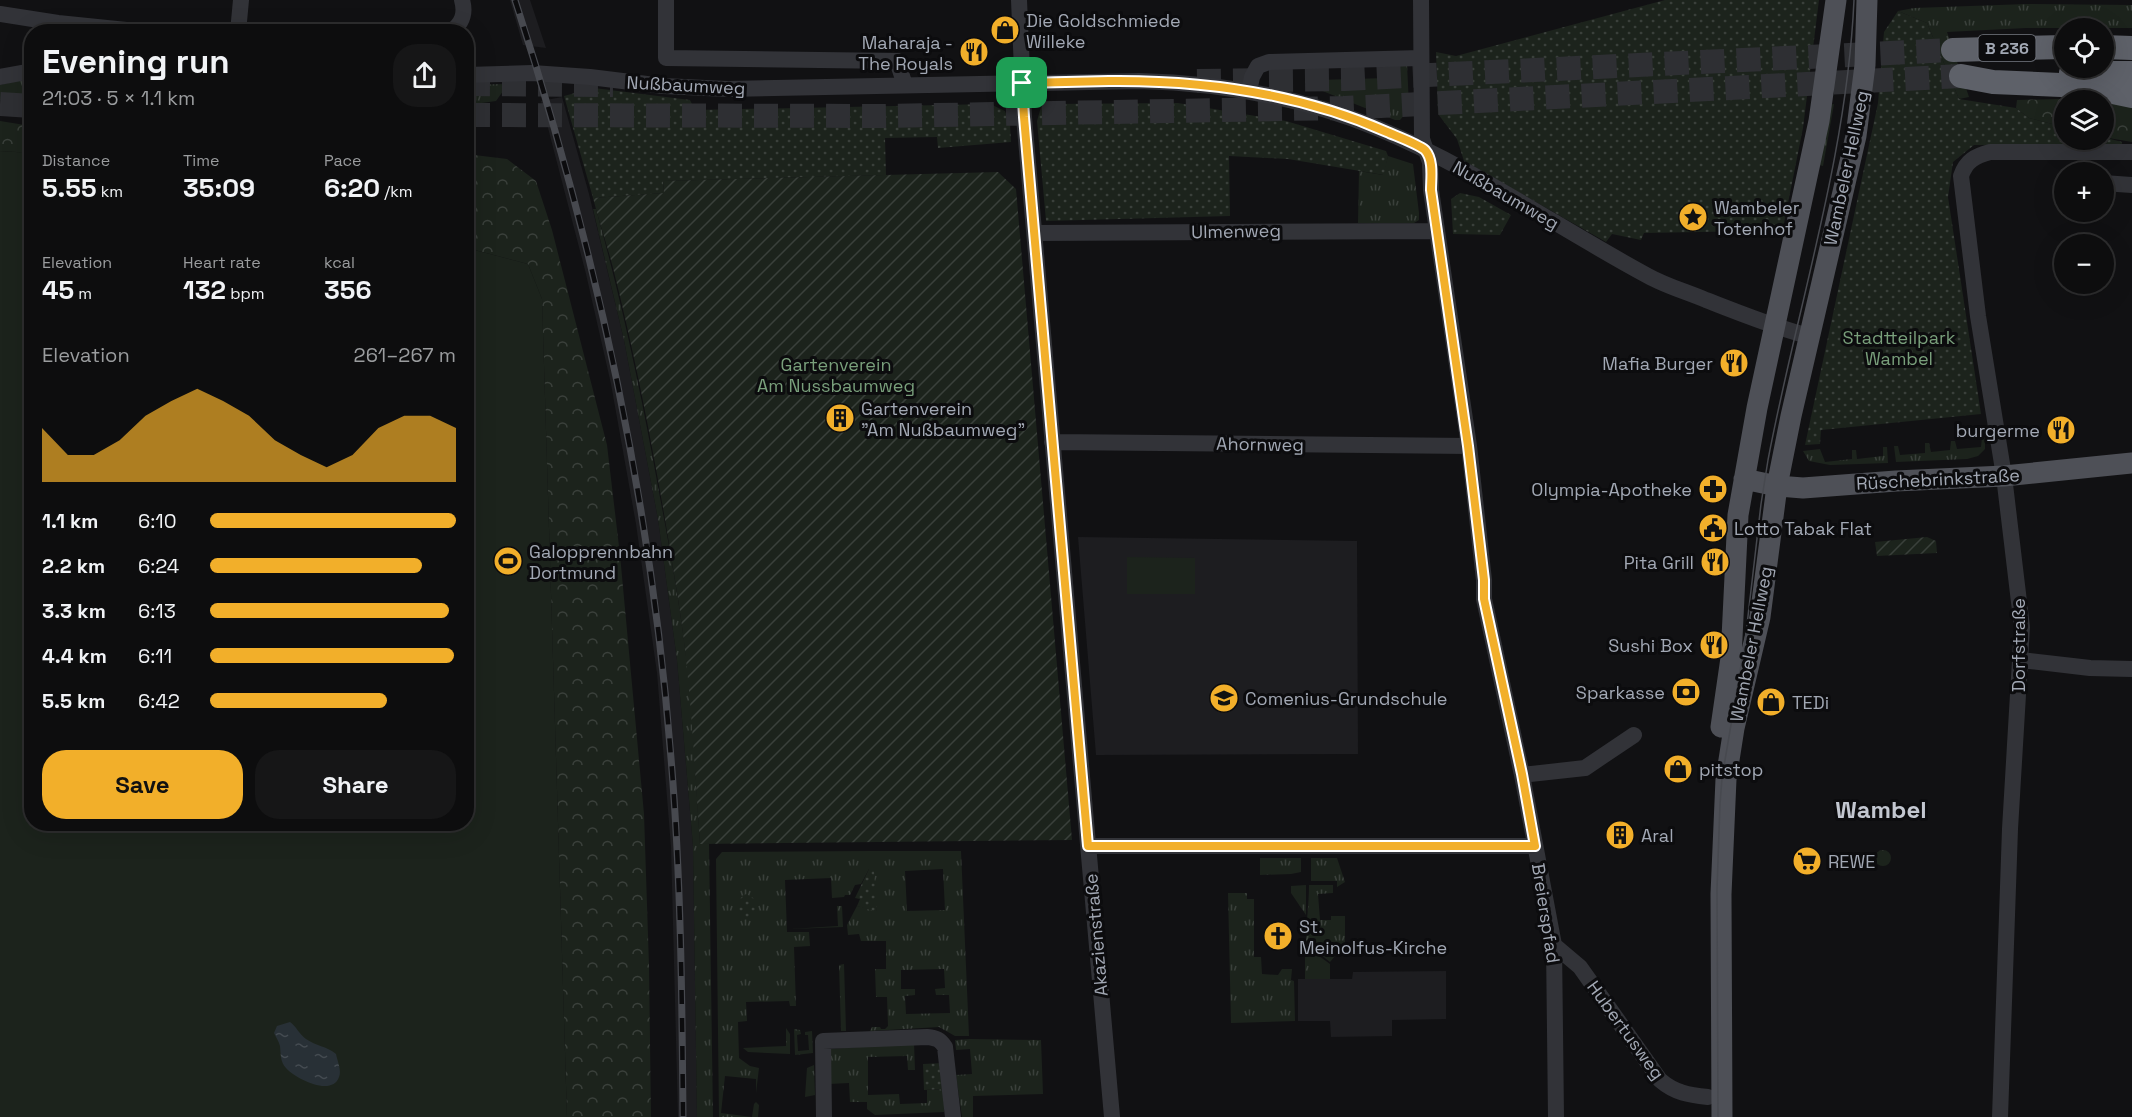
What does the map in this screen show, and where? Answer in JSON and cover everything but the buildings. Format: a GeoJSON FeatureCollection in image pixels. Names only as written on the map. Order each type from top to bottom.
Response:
{"type":"FeatureCollection","features":[{"type":"Feature","properties":{"kind":"highway","name":"B 236"},"geometry":{"type":"LineString","coordinates":[[1953,50],[2054,47]]}},
{"type":"Feature","properties":{"kind":"highway"},"geometry":{"type":"LineString","coordinates":[[2114,47],[2132,48]]}},
{"type":"Feature","properties":{"kind":"highway","name":"B 236"},"geometry":{"type":"LineString","coordinates":[[2132,73],[1961,76],[1993,82],[2084,86],[2132,96]]}},
{"type":"Feature","properties":{"kind":"main road","name":"Wambeler Hellweg"},"geometry":{"type":"LineString","coordinates":[[1722,1117],[1721,894],[1726,779],[1734,728],[1760,617],[1777,486],[1809,336],[1856,136],[1865,65],[1867,0]]}},
{"type":"Feature","properties":{"kind":"main road","name":"Wambeler Hellweg"},"geometry":{"type":"LineString","coordinates":[[1708,1107],[1710,805],[1731,658],[1738,515],[1774,327],[1819,121],[1840,3]]}},
{"type":"Feature","properties":{"kind":"main road","name":"Rüschebrinkstraße"},"geometry":{"type":"LineString","coordinates":[[1744,479],[1777,486],[1803,488],[1896,480],[2004,476],[2132,463]]}},
{"type":"Feature","properties":{"kind":"street"},"geometry":{"type":"LineString","coordinates":[[238,24],[240,0]]}},
{"type":"Feature","properties":{"kind":"street","name":"Nußbaumweg"},"geometry":{"type":"LineString","coordinates":[[666,0],[666,58],[897,61],[905,85]]}},
{"type":"Feature","properties":{"kind":"street","name":"Akazienstraße"},"geometry":{"type":"LineString","coordinates":[[1019,0],[1022,83],[1112,1117]]}},
{"type":"Feature","properties":{"kind":"street","name":"Breierspfad"},"geometry":{"type":"LineString","coordinates":[[1421,0],[1422,140],[1430,162],[1431,190],[1468,446],[1484,580],[1484,599],[1522,774],[1554,945],[1556,1117]]}},
{"type":"Feature","properties":{"kind":"street"},"geometry":{"type":"LineString","coordinates":[[458,24],[461,21],[463,3]]}},
{"type":"Feature","properties":{"kind":"street"},"geometry":{"type":"LineString","coordinates":[[0,14],[58,24]]}},
{"type":"Feature","properties":{"kind":"street"},"geometry":{"type":"LineString","coordinates":[[1249,91],[1252,77],[1258,66],[1269,62],[1421,58]]}},
{"type":"Feature","properties":{"kind":"street"},"geometry":{"type":"LineString","coordinates":[[0,77],[24,72]]}},
{"type":"Feature","properties":{"kind":"street","name":"Nußbaumweg"},"geometry":{"type":"LineString","coordinates":[[474,75],[532,73],[695,88],[1167,82],[1249,91],[1318,107],[1356,120],[1424,150],[1482,180],[1650,277],[1774,327],[1809,336]]}},
{"type":"Feature","properties":{"kind":"street","name":"Dorfstraße"},"geometry":{"type":"LineString","coordinates":[[2000,1117],[2010,829],[2022,627],[2004,476],[1978,316],[1961,176],[1964,166],[1970,160],[1990,152],[2132,152]]}},
{"type":"Feature","properties":{"kind":"street"},"geometry":{"type":"LineString","coordinates":[[2114,183],[2132,184]]}},
{"type":"Feature","properties":{"kind":"street","name":"Ulmenweg"},"geometry":{"type":"LineString","coordinates":[[1035,233],[1437,231]]}},
{"type":"Feature","properties":{"kind":"street","name":"Ahornweg"},"geometry":{"type":"LineString","coordinates":[[1052,442],[1468,446]]}},
{"type":"Feature","properties":{"kind":"street"},"geometry":{"type":"LineString","coordinates":[[2021,660],[2090,668],[2132,669]]}},
{"type":"Feature","properties":{"kind":"street"},"geometry":{"type":"LineString","coordinates":[[1522,774],[1585,768],[1634,735]]}},
{"type":"Feature","properties":{"kind":"street"},"geometry":{"type":"LineString","coordinates":[[1088,846],[1535,846]]}},
{"type":"Feature","properties":{"kind":"street","name":"Hubertusweg"},"geometry":{"type":"LineString","coordinates":[[1554,945],[1580,967],[1660,1080],[1670,1089],[1708,1107]]}},
{"type":"Feature","properties":{"kind":"street"},"geometry":{"type":"LineString","coordinates":[[824,1117],[823,1041],[936,1038],[941,1041],[948,1055],[953,1117]]}},
{"type":"Feature","properties":{"kind":"shaded area"},"geometry":{"type":"Polygon","coordinates":[[[510,0],[530,0],[546,48],[523,45],[510,0]]]}},
{"type":"Feature","properties":{"kind":"shaded area"},"geometry":{"type":"Polygon","coordinates":[[[562,97],[589,194],[624,340],[658,519],[677,660],[693,846],[697,1117],[678,1117],[671,847],[657,673],[636,524],[611,384],[586,274],[541,101],[562,97]]]}},
{"type":"Feature","properties":{"kind":"shaded area","name":"Comenius-Grundschule"},"geometry":{"type":"Polygon","coordinates":[[[1078,537],[1357,541],[1358,754],[1096,755],[1078,537]]]}},
{"type":"Feature","properties":{"kind":"shaded area"},"geometry":{"type":"Polygon","coordinates":[[[1446,971],[1446,1019],[1392,1020],[1392,1036],[1331,1037],[1330,1021],[1298,1021],[1298,979],[1352,979],[1353,972],[1446,971]]]}},
{"type":"Feature","properties":{"kind":"green space"},"geometry":{"type":"Polygon","coordinates":[[[1665,0],[1819,0],[1803,128],[1781,238],[1756,231],[1644,233],[1641,240],[1612,234],[1606,242],[1464,161],[1457,139],[1438,114],[1436,52],[1456,56],[1665,0]]]}},
{"type":"Feature","properties":{"kind":"green space"},"geometry":{"type":"Polygon","coordinates":[[[2027,4],[2132,5],[2132,28],[2114,28],[2114,18],[2054,18],[2054,28],[1947,32],[1969,97],[1959,99],[1927,23],[1898,11],[1914,8],[2027,4]]]}},
{"type":"Feature","properties":{"kind":"green space","name":"Stadtteilpark Wambel"},"geometry":{"type":"Polygon","coordinates":[[[1898,11],[1927,23],[1959,99],[2016,108],[2029,118],[2054,124],[2054,146],[1974,145],[1953,162],[1948,197],[1981,414],[1821,430],[1820,444],[1805,445],[1878,103],[1884,32],[1898,11]]]}},
{"type":"Feature","properties":{"kind":"green space"},"geometry":{"type":"Polygon","coordinates":[[[1407,64],[1409,106],[1400,120],[1315,88],[1318,80],[1388,78],[1394,65],[1407,64]]]}},
{"type":"Feature","properties":{"kind":"green space"},"geometry":{"type":"Polygon","coordinates":[[[24,80],[24,98],[0,100],[0,85],[24,80]]]}},
{"type":"Feature","properties":{"kind":"green space"},"geometry":{"type":"Polygon","coordinates":[[[508,84],[496,101],[474,104],[474,85],[508,84]]]}},
{"type":"Feature","properties":{"kind":"green space"},"geometry":{"type":"Polygon","coordinates":[[[594,88],[690,100],[695,110],[990,104],[1005,111],[1010,124],[1011,142],[938,148],[937,137],[885,138],[886,175],[663,181],[664,193],[593,198],[564,96],[594,88]]]}},
{"type":"Feature","properties":{"kind":"green space"},"geometry":{"type":"Polygon","coordinates":[[[2054,99],[2054,124],[2029,118],[2016,108],[2017,100],[2054,99]]]}},
{"type":"Feature","properties":{"kind":"green space"},"geometry":{"type":"Polygon","coordinates":[[[2114,102],[2132,106],[2132,142],[2114,139],[2114,102]]]}},
{"type":"Feature","properties":{"kind":"green space"},"geometry":{"type":"Polygon","coordinates":[[[1178,103],[1286,121],[1386,151],[1388,156],[1384,175],[1288,159],[1229,156],[1230,216],[1046,221],[1037,121],[1041,107],[1049,104],[1178,103]]]}},
{"type":"Feature","properties":{"kind":"green space"},"geometry":{"type":"Polygon","coordinates":[[[1834,104],[1823,166],[1819,165],[1829,105],[1834,104]]]}},
{"type":"Feature","properties":{"kind":"green space"},"geometry":{"type":"Polygon","coordinates":[[[0,121],[24,125],[24,153],[0,151],[0,121]]]}},
{"type":"Feature","properties":{"kind":"green space","name":"Stadtteilpark Wambel"},"geometry":{"type":"Polygon","coordinates":[[[2114,140],[2122,142],[2122,146],[2114,146],[2114,140]]]}},
{"type":"Feature","properties":{"kind":"green space","name":"Galopprennbahn Dortmund"},"geometry":{"type":"Polygon","coordinates":[[[0,151],[24,152],[24,831],[474,831],[474,250],[528,264],[542,299],[567,1117],[0,1117],[0,151]]]}},
{"type":"Feature","properties":{"kind":"green space"},"geometry":{"type":"Polygon","coordinates":[[[474,155],[507,159],[536,181],[552,230],[607,445],[620,555],[644,814],[651,1117],[567,1117],[542,299],[528,264],[474,250],[474,155]]]}},
{"type":"Feature","properties":{"kind":"green space"},"geometry":{"type":"Polygon","coordinates":[[[1388,156],[1413,164],[1419,220],[1414,223],[1358,223],[1359,171],[1383,175],[1388,156]]]}},
{"type":"Feature","properties":{"kind":"green space","name":"Gartenverein Am Nussbaumweg"},"geometry":{"type":"Polygon","coordinates":[[[998,172],[1016,189],[1072,840],[700,844],[686,660],[671,558],[632,350],[613,268],[593,198],[664,193],[663,181],[998,172]]]}},
{"type":"Feature","properties":{"kind":"green space"},"geometry":{"type":"Polygon","coordinates":[[[1460,193],[1479,197],[1511,215],[1500,235],[1453,234],[1451,199],[1460,193]]]}},
{"type":"Feature","properties":{"kind":"green space"},"geometry":{"type":"Polygon","coordinates":[[[593,209],[596,209],[623,314],[680,610],[689,681],[700,844],[709,844],[713,1117],[697,1117],[693,846],[677,660],[658,519],[624,340],[593,209]]]}},
{"type":"Feature","properties":{"kind":"green space"},"geometry":{"type":"Polygon","coordinates":[[[1985,437],[1985,449],[1978,456],[1967,459],[1896,462],[1894,446],[1898,446],[1900,455],[1925,453],[1925,443],[1929,443],[1931,452],[1950,450],[1951,441],[1955,441],[1957,449],[1981,447],[1982,438],[1985,437]]]}},
{"type":"Feature","properties":{"kind":"green space"},"geometry":{"type":"Polygon","coordinates":[[[1883,447],[1887,447],[1888,463],[1830,465],[1809,461],[1803,451],[1820,449],[1825,462],[1852,459],[1852,450],[1856,450],[1857,459],[1883,456],[1883,447]]]}},
{"type":"Feature","properties":{"kind":"green space"},"geometry":{"type":"Polygon","coordinates":[[[1927,537],[1936,541],[1937,553],[1877,556],[1875,542],[1927,537]]]}},
{"type":"Feature","properties":{"kind":"green space"},"geometry":{"type":"Polygon","coordinates":[[[1127,557],[1195,558],[1195,594],[1127,594],[1127,557]]]}},
{"type":"Feature","properties":{"kind":"green space"},"geometry":{"type":"Polygon","coordinates":[[[1880,850],[1886,850],[1891,858],[1889,864],[1880,866],[1875,861],[1875,855],[1880,850]]]}},
{"type":"Feature","properties":{"kind":"green space"},"geometry":{"type":"Polygon","coordinates":[[[961,851],[969,1036],[955,1036],[939,1027],[870,1031],[872,1027],[885,1029],[888,1026],[887,997],[876,997],[875,969],[886,969],[886,941],[861,941],[859,934],[848,935],[847,925],[857,906],[877,911],[869,869],[861,884],[855,885],[850,895],[844,897],[832,898],[831,878],[785,880],[787,932],[809,932],[810,946],[794,947],[796,1006],[790,1006],[789,1001],[746,1002],[747,1021],[738,1022],[739,1058],[750,1066],[759,1068],[756,1093],[756,1079],[725,1076],[721,1113],[752,1117],[719,1117],[716,859],[722,852],[961,851]],[[943,869],[905,871],[907,911],[945,910],[943,869]],[[944,969],[901,970],[901,989],[915,989],[915,995],[905,996],[906,1014],[950,1013],[949,995],[936,995],[935,989],[945,988],[944,969]]]}},
{"type":"Feature","properties":{"kind":"green space"},"geometry":{"type":"Polygon","coordinates":[[[1260,858],[1301,858],[1301,872],[1260,875],[1260,858]]]}},
{"type":"Feature","properties":{"kind":"green space"},"geometry":{"type":"Polygon","coordinates":[[[1311,858],[1337,858],[1345,882],[1337,887],[1337,881],[1311,881],[1311,858]]]}},
{"type":"Feature","properties":{"kind":"green space"},"geometry":{"type":"Polygon","coordinates":[[[869,869],[874,871],[877,912],[857,906],[860,899],[855,898],[869,869]]]}},
{"type":"Feature","properties":{"kind":"green space"},"geometry":{"type":"Polygon","coordinates":[[[1306,885],[1306,915],[1291,893],[1291,886],[1306,885]]]}},
{"type":"Feature","properties":{"kind":"green space"},"geometry":{"type":"Polygon","coordinates":[[[1309,885],[1333,885],[1333,893],[1318,894],[1320,920],[1331,920],[1331,916],[1345,916],[1345,944],[1330,962],[1306,943],[1309,885]]]}},
{"type":"Feature","properties":{"kind":"green space"},"geometry":{"type":"Polygon","coordinates":[[[1228,893],[1247,893],[1247,899],[1254,899],[1254,957],[1261,957],[1262,974],[1278,975],[1282,969],[1292,969],[1295,1021],[1231,1023],[1228,893]]]}},
{"type":"Feature","properties":{"kind":"green space"},"geometry":{"type":"Polygon","coordinates":[[[746,894],[755,899],[756,908],[754,917],[742,920],[737,906],[738,900],[746,894]]]}},
{"type":"Feature","properties":{"kind":"green space"},"geometry":{"type":"Polygon","coordinates":[[[837,906],[842,906],[843,927],[791,929],[838,926],[837,906]]]}},
{"type":"Feature","properties":{"kind":"green space"},"geometry":{"type":"Polygon","coordinates":[[[1305,951],[1312,951],[1330,964],[1330,979],[1305,979],[1305,951]]]}},
{"type":"Feature","properties":{"kind":"green space"},"geometry":{"type":"Polygon","coordinates":[[[844,964],[846,1031],[841,1031],[839,965],[844,964]]]}},
{"type":"Feature","properties":{"kind":"green space"},"geometry":{"type":"Polygon","coordinates":[[[786,1028],[790,1034],[790,1054],[748,1052],[743,1048],[786,1046],[786,1028]]]}},
{"type":"Feature","properties":{"kind":"green space"},"geometry":{"type":"Polygon","coordinates":[[[794,1029],[800,1030],[801,1034],[797,1035],[798,1051],[809,1050],[808,1035],[805,1035],[805,1032],[812,1031],[813,1053],[795,1055],[794,1029]]]}},
{"type":"Feature","properties":{"kind":"green space"},"geometry":{"type":"Polygon","coordinates":[[[955,1040],[1041,1040],[1043,1094],[973,1096],[973,1117],[962,1117],[956,1075],[972,1074],[970,1049],[956,1050],[955,1040]]]}},
{"type":"Feature","properties":{"kind":"green space"},"geometry":{"type":"Polygon","coordinates":[[[914,1043],[915,1070],[908,1070],[907,1056],[868,1057],[868,1095],[899,1094],[900,1104],[927,1103],[927,1090],[944,1089],[944,1112],[875,1115],[867,1109],[867,1102],[850,1102],[849,1083],[828,1084],[831,1049],[914,1043]]]}},
{"type":"Feature","properties":{"kind":"green space"},"geometry":{"type":"Polygon","coordinates":[[[943,1063],[944,1089],[924,1090],[923,1064],[943,1063]]]}},
{"type":"Feature","properties":{"kind":"green space"},"geometry":{"type":"Polygon","coordinates":[[[814,1065],[815,1095],[805,1097],[807,1068],[814,1065]]]}},
{"type":"Feature","properties":{"kind":"green space"},"geometry":{"type":"Polygon","coordinates":[[[756,1102],[759,1105],[758,1117],[752,1117],[756,1102]]]}},
{"type":"Feature","properties":{"kind":"water"},"geometry":{"type":"Polygon","coordinates":[[[290,1022],[306,1039],[336,1054],[340,1072],[335,1083],[322,1086],[305,1081],[284,1065],[280,1044],[274,1033],[277,1026],[290,1022]]]}},
{"type":"Feature","properties":{"kind":"tunnel"},"geometry":{"type":"LineString","coordinates":[[1197,81],[1345,79],[1953,50]]}},
{"type":"Feature","properties":{"kind":"tunnel"},"geometry":{"type":"LineString","coordinates":[[474,115],[881,116],[1344,108],[1961,76]]}},
{"type":"Feature","properties":{"kind":"tunnel"},"geometry":{"type":"LineString","coordinates":[[474,84],[613,85]]}},
{"type":"Feature","properties":{"kind":"tunnel"},"geometry":{"type":"LineString","coordinates":[[0,104],[24,106]]}},
{"type":"Feature","properties":{"kind":"tram line"},"geometry":{"type":"LineString","coordinates":[[1718,1117],[1717,889],[1722,778],[1745,642],[1768,460],[1842,117],[1854,0]]}},
{"type":"Feature","properties":{"kind":"railway"},"geometry":{"type":"LineString","coordinates":[[515,0],[544,93],[594,280],[616,374],[649,565],[662,661],[677,847],[683,1117]]}},
{"type":"Feature","properties":{"kind":"place","name":"Die Goldschmiede Willeke"},"geometry":{"type":"Point","coordinates":[1005,30]}},
{"type":"Feature","properties":{"kind":"place","name":"Maharaja - The Royals"},"geometry":{"type":"Point","coordinates":[974,52]}},
{"type":"Feature","properties":{"kind":"place","name":"Wambeler Totenhof"},"geometry":{"type":"Point","coordinates":[1693,217]}},
{"type":"Feature","properties":{"kind":"place","name":"Mafia Burger"},"geometry":{"type":"Point","coordinates":[1734,363]}},
{"type":"Feature","properties":{"kind":"place","name":"Gartenverein \"Am Nußbaumweg\""},"geometry":{"type":"Point","coordinates":[840,418]}},
{"type":"Feature","properties":{"kind":"place","name":"burgerme"},"geometry":{"type":"Point","coordinates":[2061,430]}},
{"type":"Feature","properties":{"kind":"place","name":"Olympia-Apotheke"},"geometry":{"type":"Point","coordinates":[1713,489]}},
{"type":"Feature","properties":{"kind":"place","name":"Lotto Tabak Flat"},"geometry":{"type":"Point","coordinates":[1713,528]}},
{"type":"Feature","properties":{"kind":"place","name":"Galopprennbahn Dortmund"},"geometry":{"type":"Point","coordinates":[508,561]}},
{"type":"Feature","properties":{"kind":"place","name":"Pita Grill"},"geometry":{"type":"Point","coordinates":[1715,562]}},
{"type":"Feature","properties":{"kind":"place","name":"Sushi Box"},"geometry":{"type":"Point","coordinates":[1714,645]}},
{"type":"Feature","properties":{"kind":"place","name":"Sparkasse"},"geometry":{"type":"Point","coordinates":[1686,692]}},
{"type":"Feature","properties":{"kind":"place","name":"Comenius-Grundschule"},"geometry":{"type":"Point","coordinates":[1224,698]}},
{"type":"Feature","properties":{"kind":"place","name":"TEDi"},"geometry":{"type":"Point","coordinates":[1771,702]}},
{"type":"Feature","properties":{"kind":"place","name":"pitstop"},"geometry":{"type":"Point","coordinates":[1678,769]}},
{"type":"Feature","properties":{"kind":"place","name":"Aral"},"geometry":{"type":"Point","coordinates":[1620,835]}},
{"type":"Feature","properties":{"kind":"place","name":"REWE"},"geometry":{"type":"Point","coordinates":[1807,861]}},
{"type":"Feature","properties":{"kind":"place","name":"St. Meinolfus-Kirche"},"geometry":{"type":"Point","coordinates":[1278,936]}},
{"type":"Feature","properties":{"kind":"district","name":"Wambel"},"geometry":{"type":"Point","coordinates":[1881,809]}},
{"type":"Feature","properties":{"kind":"route"},"geometry":{"type":"LineString","coordinates":[[1139,81],[1221,86],[1318,107],[1377,128],[1424,150],[1430,162],[1431,190],[1468,446],[1484,580],[1484,599],[1522,774],[1535,846],[1088,846],[1022,83],[1139,81]]}}]}
